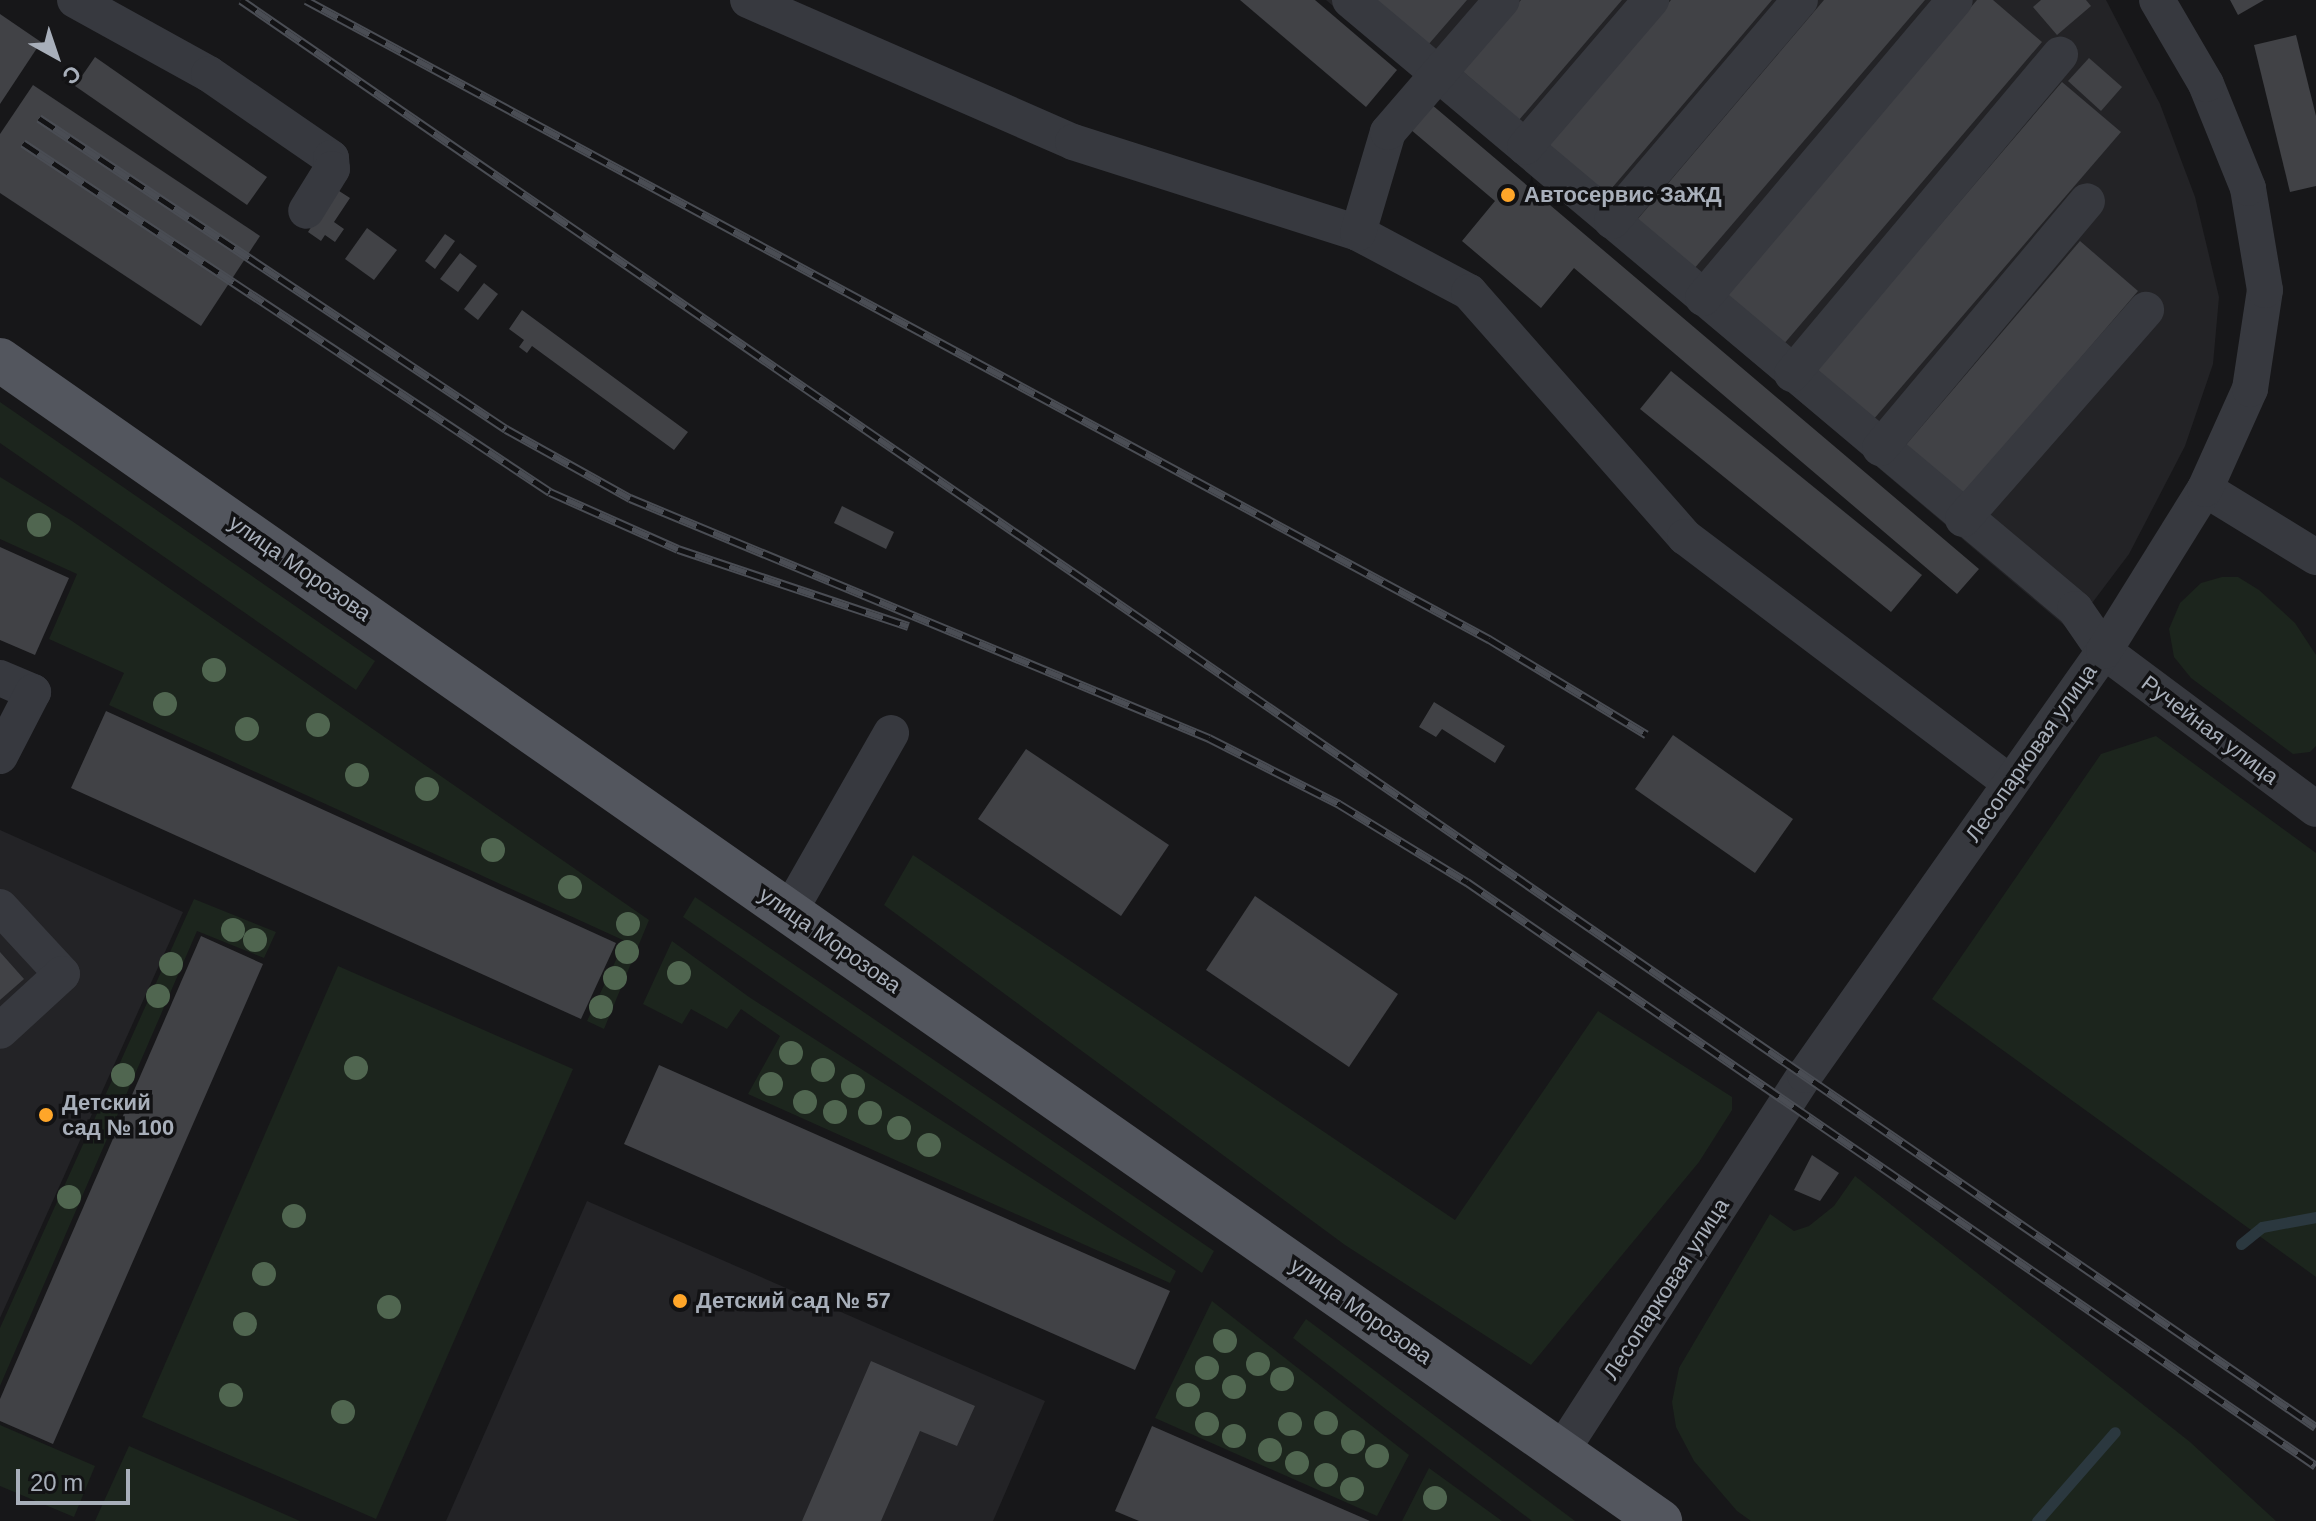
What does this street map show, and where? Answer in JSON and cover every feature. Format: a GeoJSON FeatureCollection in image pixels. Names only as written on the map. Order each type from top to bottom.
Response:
{"type":"FeatureCollection","features":[{"type":"Feature","properties":{"kind":"main road","name":"улица Морозова"},"geometry":{"type":"LineString","coordinates":[[0,360],[1660,1521]]}},
{"type":"Feature","properties":{"kind":"street"},"geometry":{"type":"LineString","coordinates":[[75,0],[209,74],[331,158],[332,169],[306,211]]}},
{"type":"Feature","properties":{"kind":"street"},"geometry":{"type":"LineString","coordinates":[[748,0],[1073,142],[1358,233],[1469,292],[1685,537],[2009,782]]}},
{"type":"Feature","properties":{"kind":"street","name":"Ручейная улица"},"geometry":{"type":"LineString","coordinates":[[1350,0],[1963,519],[2075,609],[2104,651],[2316,809]]}},
{"type":"Feature","properties":{"kind":"street"},"geometry":{"type":"LineString","coordinates":[[1358,233],[1388,132],[1502,0]]}},
{"type":"Feature","properties":{"kind":"street"},"geometry":{"type":"LineString","coordinates":[[1525,147],[1651,0]]}},
{"type":"Feature","properties":{"kind":"street"},"geometry":{"type":"LineString","coordinates":[[1612,221],[1800,0]]}},
{"type":"Feature","properties":{"kind":"street"},"geometry":{"type":"LineString","coordinates":[[1703,298],[1955,0]]}},
{"type":"Feature","properties":{"kind":"street","name":"Лесопарковая улица"},"geometry":{"type":"LineString","coordinates":[[1562,1450],[1805,1075],[2104,651],[2205,489],[2250,389],[2265,290],[2248,188],[2206,84],[2157,0]]}},
{"type":"Feature","properties":{"kind":"street"},"geometry":{"type":"LineString","coordinates":[[1792,374],[2060,55]]}},
{"type":"Feature","properties":{"kind":"street"},"geometry":{"type":"LineString","coordinates":[[1880,448],[2087,201]]}},
{"type":"Feature","properties":{"kind":"street"},"geometry":{"type":"LineString","coordinates":[[1963,519],[2146,310]]}},
{"type":"Feature","properties":{"kind":"street"},"geometry":{"type":"LineString","coordinates":[[2205,489],[2316,557]]}},
{"type":"Feature","properties":{"kind":"street"},"geometry":{"type":"LineString","coordinates":[[0,678],[33,692],[0,756]]}},
{"type":"Feature","properties":{"kind":"street"},"geometry":{"type":"LineString","coordinates":[[789,912],[891,733]]}},
{"type":"Feature","properties":{"kind":"street"},"geometry":{"type":"LineString","coordinates":[[0,907],[62,974],[0,1031]]}},
{"type":"Feature","properties":{"kind":"shaded area"},"geometry":{"type":"Polygon","coordinates":[[[1326,0],[2106,0],[2160,104],[2195,197],[2219,297],[2213,364],[2185,446],[2129,554],[2071,631],[1326,0]]]}},
{"type":"Feature","properties":{"kind":"shaded area"},"geometry":{"type":"Polygon","coordinates":[[[0,402],[375,661],[356,690],[0,443],[0,402]]]}},
{"type":"Feature","properties":{"kind":"shaded area"},"geometry":{"type":"Polygon","coordinates":[[[0,477],[72,521],[649,920],[604,1029],[587,1021],[625,941],[109,705],[124,673],[49,639],[77,574],[0,539],[0,477]]]}},
{"type":"Feature","properties":{"kind":"shaded area"},"geometry":{"type":"Polygon","coordinates":[[[2222,577],[2238,577],[2259,590],[2295,623],[2316,655],[2316,746],[2310,752],[2293,754],[2191,678],[2174,657],[2169,629],[2180,603],[2201,583],[2222,577]]]}},
{"type":"Feature","properties":{"kind":"shaded area"},"geometry":{"type":"Polygon","coordinates":[[[2156,736],[2316,853],[2316,1277],[1932,999],[2101,754],[2156,736]]]}},
{"type":"Feature","properties":{"kind":"shaded area","name":"Детский сад № 100"},"geometry":{"type":"Polygon","coordinates":[[[0,830],[183,912],[0,1318],[0,830]]]}},
{"type":"Feature","properties":{"kind":"shaded area"},"geometry":{"type":"Polygon","coordinates":[[[913,855],[1455,1220],[1598,1011],[1732,1097],[1732,1110],[1699,1162],[1531,1365],[1345,1245],[884,905],[913,855]]]}},
{"type":"Feature","properties":{"kind":"shaded area"},"geometry":{"type":"Polygon","coordinates":[[[695,897],[1214,1251],[1202,1273],[683,917],[695,897]]]}},
{"type":"Feature","properties":{"kind":"shaded area"},"geometry":{"type":"Polygon","coordinates":[[[194,899],[276,932],[264,958],[197,931],[0,1386],[0,1328],[194,899]]]}},
{"type":"Feature","properties":{"kind":"shaded area"},"geometry":{"type":"Polygon","coordinates":[[[672,941],[749,997],[1176,1271],[1170,1283],[748,1094],[780,1036],[741,1009],[727,1029],[691,1009],[682,1024],[643,1004],[672,941]]]}},
{"type":"Feature","properties":{"kind":"shaded area"},"geometry":{"type":"Polygon","coordinates":[[[338,966],[573,1069],[376,1519],[142,1417],[338,966]]]}},
{"type":"Feature","properties":{"kind":"shaded area"},"geometry":{"type":"Polygon","coordinates":[[[1855,1176],[2190,1442],[2276,1521],[1751,1521],[1737,1511],[1694,1461],[1676,1427],[1672,1402],[1679,1368],[1770,1214],[1794,1231],[1809,1226],[1834,1206],[1855,1176]]]}},
{"type":"Feature","properties":{"kind":"shaded area","name":"Детский сад № 57"},"geometry":{"type":"Polygon","coordinates":[[[587,1201],[1045,1401],[993,1521],[446,1521],[587,1201]]]}},
{"type":"Feature","properties":{"kind":"shaded area"},"geometry":{"type":"Polygon","coordinates":[[[1212,1301],[1409,1455],[1377,1516],[1155,1418],[1212,1301]]]}},
{"type":"Feature","properties":{"kind":"shaded area"},"geometry":{"type":"Polygon","coordinates":[[[1306,1319],[1575,1521],[1532,1521],[1293,1338],[1306,1319]]]}},
{"type":"Feature","properties":{"kind":"shaded area"},"geometry":{"type":"Polygon","coordinates":[[[0,1425],[95,1466],[74,1517],[0,1486],[0,1425]]]}},
{"type":"Feature","properties":{"kind":"shaded area"},"geometry":{"type":"Polygon","coordinates":[[[129,1446],[300,1521],[95,1521],[129,1446]]]}},
{"type":"Feature","properties":{"kind":"shaded area"},"geometry":{"type":"Polygon","coordinates":[[[1429,1468],[1502,1521],[1402,1521],[1429,1468]]]}},
{"type":"Feature","properties":{"kind":"building"},"geometry":{"type":"Polygon","coordinates":[[[1240,0],[1315,0],[1397,70],[1366,107],[1240,0]]]}},
{"type":"Feature","properties":{"kind":"building"},"geometry":{"type":"Polygon","coordinates":[[[1375,0],[1467,0],[1428,45],[1375,0]]]}},
{"type":"Feature","properties":{"kind":"building"},"geometry":{"type":"Polygon","coordinates":[[[1521,0],[1622,0],[1519,120],[1461,70],[1521,0]]]}},
{"type":"Feature","properties":{"kind":"building"},"geometry":{"type":"Polygon","coordinates":[[[1671,0],[1772,0],[1606,195],[1548,145],[1671,0]]]}},
{"type":"Feature","properties":{"kind":"building"},"geometry":{"type":"Polygon","coordinates":[[[1824,0],[1925,0],[1693,270],[1636,221],[1824,0]]]}},
{"type":"Feature","properties":{"kind":"building"},"geometry":{"type":"Polygon","coordinates":[[[1977,0],[1993,0],[2042,42],[1783,345],[1725,296],[1977,0]]]}},
{"type":"Feature","properties":{"kind":"building"},"geometry":{"type":"Polygon","coordinates":[[[2041,0],[2086,0],[2091,6],[2057,35],[2033,7],[2041,0]]]}},
{"type":"Feature","properties":{"kind":"building"},"geometry":{"type":"Polygon","coordinates":[[[2230,0],[2264,0],[2238,15],[2230,0]]]}},
{"type":"Feature","properties":{"kind":"building"},"geometry":{"type":"Polygon","coordinates":[[[0,14],[41,42],[0,104],[0,14]]]}},
{"type":"Feature","properties":{"kind":"building"},"geometry":{"type":"Polygon","coordinates":[[[2296,35],[2316,116],[2316,186],[2290,192],[2254,45],[2296,35]]]}},
{"type":"Feature","properties":{"kind":"building"},"geometry":{"type":"Polygon","coordinates":[[[95,57],[267,177],[247,205],[75,86],[95,57]]]}},
{"type":"Feature","properties":{"kind":"building"},"geometry":{"type":"Polygon","coordinates":[[[2089,58],[2122,87],[2101,111],[2068,81],[2089,58]]]}},
{"type":"Feature","properties":{"kind":"building"},"geometry":{"type":"Polygon","coordinates":[[[2062,82],[2121,132],[1873,420],[1815,371],[2062,82]]]}},
{"type":"Feature","properties":{"kind":"building"},"geometry":{"type":"Polygon","coordinates":[[[33,85],[260,236],[201,326],[0,193],[0,134],[33,85]]]}},
{"type":"Feature","properties":{"kind":"building"},"geometry":{"type":"Polygon","coordinates":[[[1431,104],[1979,569],[1957,594],[1574,268],[1541,308],[1462,241],[1495,201],[1410,129],[1431,104]]]}},
{"type":"Feature","properties":{"kind":"building"},"geometry":{"type":"Polygon","coordinates":[[[336,189],[350,198],[334,222],[344,229],[335,242],[325,235],[321,241],[308,232],[336,189]]]}},
{"type":"Feature","properties":{"kind":"building"},"geometry":{"type":"Polygon","coordinates":[[[367,228],[397,250],[374,280],[345,259],[367,228]]]}},
{"type":"Feature","properties":{"kind":"building"},"geometry":{"type":"Polygon","coordinates":[[[445,234],[455,241],[435,269],[425,261],[445,234]]]}},
{"type":"Feature","properties":{"kind":"building"},"geometry":{"type":"Polygon","coordinates":[[[2080,241],[2138,291],[1962,497],[1904,447],[2080,241]]]}},
{"type":"Feature","properties":{"kind":"building"},"geometry":{"type":"Polygon","coordinates":[[[460,253],[477,266],[458,292],[440,279],[460,253]]]}},
{"type":"Feature","properties":{"kind":"building"},"geometry":{"type":"Polygon","coordinates":[[[484,283],[498,294],[478,320],[464,309],[484,283]]]}},
{"type":"Feature","properties":{"kind":"building"},"geometry":{"type":"Polygon","coordinates":[[[522,310],[688,432],[674,450],[532,346],[527,353],[519,347],[524,340],[509,329],[522,310]]]}},
{"type":"Feature","properties":{"kind":"building"},"geometry":{"type":"Polygon","coordinates":[[[1671,371],[1922,575],[1891,612],[1640,409],[1671,371]]]}},
{"type":"Feature","properties":{"kind":"building"},"geometry":{"type":"Polygon","coordinates":[[[842,506],[894,532],[886,549],[834,523],[842,506]]]}},
{"type":"Feature","properties":{"kind":"building"},"geometry":{"type":"Polygon","coordinates":[[[0,547],[69,578],[35,655],[0,640],[0,547]]]}},
{"type":"Feature","properties":{"kind":"building"},"geometry":{"type":"Polygon","coordinates":[[[1434,702],[1505,746],[1495,763],[1442,729],[1436,737],[1419,727],[1434,702]]]}},
{"type":"Feature","properties":{"kind":"building"},"geometry":{"type":"Polygon","coordinates":[[[106,711],[616,943],[581,1019],[71,788],[106,711]]]}},
{"type":"Feature","properties":{"kind":"building"},"geometry":{"type":"Polygon","coordinates":[[[1673,735],[1793,819],[1755,873],[1635,789],[1673,735]]]}},
{"type":"Feature","properties":{"kind":"building"},"geometry":{"type":"Polygon","coordinates":[[[1026,749],[1169,845],[1121,916],[978,819],[1026,749]]]}},
{"type":"Feature","properties":{"kind":"building"},"geometry":{"type":"Polygon","coordinates":[[[1255,896],[1398,994],[1349,1067],[1206,970],[1255,896]]]}},
{"type":"Feature","properties":{"kind":"building"},"geometry":{"type":"Polygon","coordinates":[[[201,936],[263,964],[53,1444],[0,1421],[0,1399],[201,936]]]}},
{"type":"Feature","properties":{"kind":"building"},"geometry":{"type":"Polygon","coordinates":[[[0,952],[24,979],[0,1000],[0,952]]]}},
{"type":"Feature","properties":{"kind":"building"},"geometry":{"type":"Polygon","coordinates":[[[659,1065],[1170,1291],[1135,1370],[624,1144],[659,1065]]]}},
{"type":"Feature","properties":{"kind":"building"},"geometry":{"type":"Polygon","coordinates":[[[1812,1155],[1839,1173],[1820,1201],[1794,1190],[1812,1155]]]}},
{"type":"Feature","properties":{"kind":"building"},"geometry":{"type":"Polygon","coordinates":[[[871,1361],[975,1406],[957,1446],[920,1431],[881,1521],[802,1521],[871,1361]]]}},
{"type":"Feature","properties":{"kind":"building"},"geometry":{"type":"Polygon","coordinates":[[[1152,1426],[1370,1521],[1139,1521],[1115,1511],[1152,1426]]]}},
{"type":"Feature","properties":{"kind":"waterway"},"geometry":{"type":"LineString","coordinates":[[2241,1244],[2262,1227],[2316,1217]]}},
{"type":"Feature","properties":{"kind":"waterway"},"geometry":{"type":"LineString","coordinates":[[2037,1521],[2115,1432]]}},
{"type":"Feature","properties":{"kind":"railway"},"geometry":{"type":"LineString","coordinates":[[241,0],[2316,1427]]}},
{"type":"Feature","properties":{"kind":"railway"},"geometry":{"type":"LineString","coordinates":[[306,0],[1489,639],[1646,734]]}},
{"type":"Feature","properties":{"kind":"railway"},"geometry":{"type":"LineString","coordinates":[[39,118],[506,429],[630,498],[1209,738],[1339,804],[1467,882],[2316,1466]]}},
{"type":"Feature","properties":{"kind":"railway"},"geometry":{"type":"LineString","coordinates":[[23,143],[550,492],[678,549],[908,626]]}},
{"type":"Feature","properties":{"kind":"place","name":"Автосервис ЗаЖД"},"geometry":{"type":"Point","coordinates":[1508,195]}},
{"type":"Feature","properties":{"kind":"place","name":"Детский сад № 100"},"geometry":{"type":"Point","coordinates":[46,1115]}},
{"type":"Feature","properties":{"kind":"place","name":"Детский сад № 57"},"geometry":{"type":"Point","coordinates":[680,1301]}}]}
